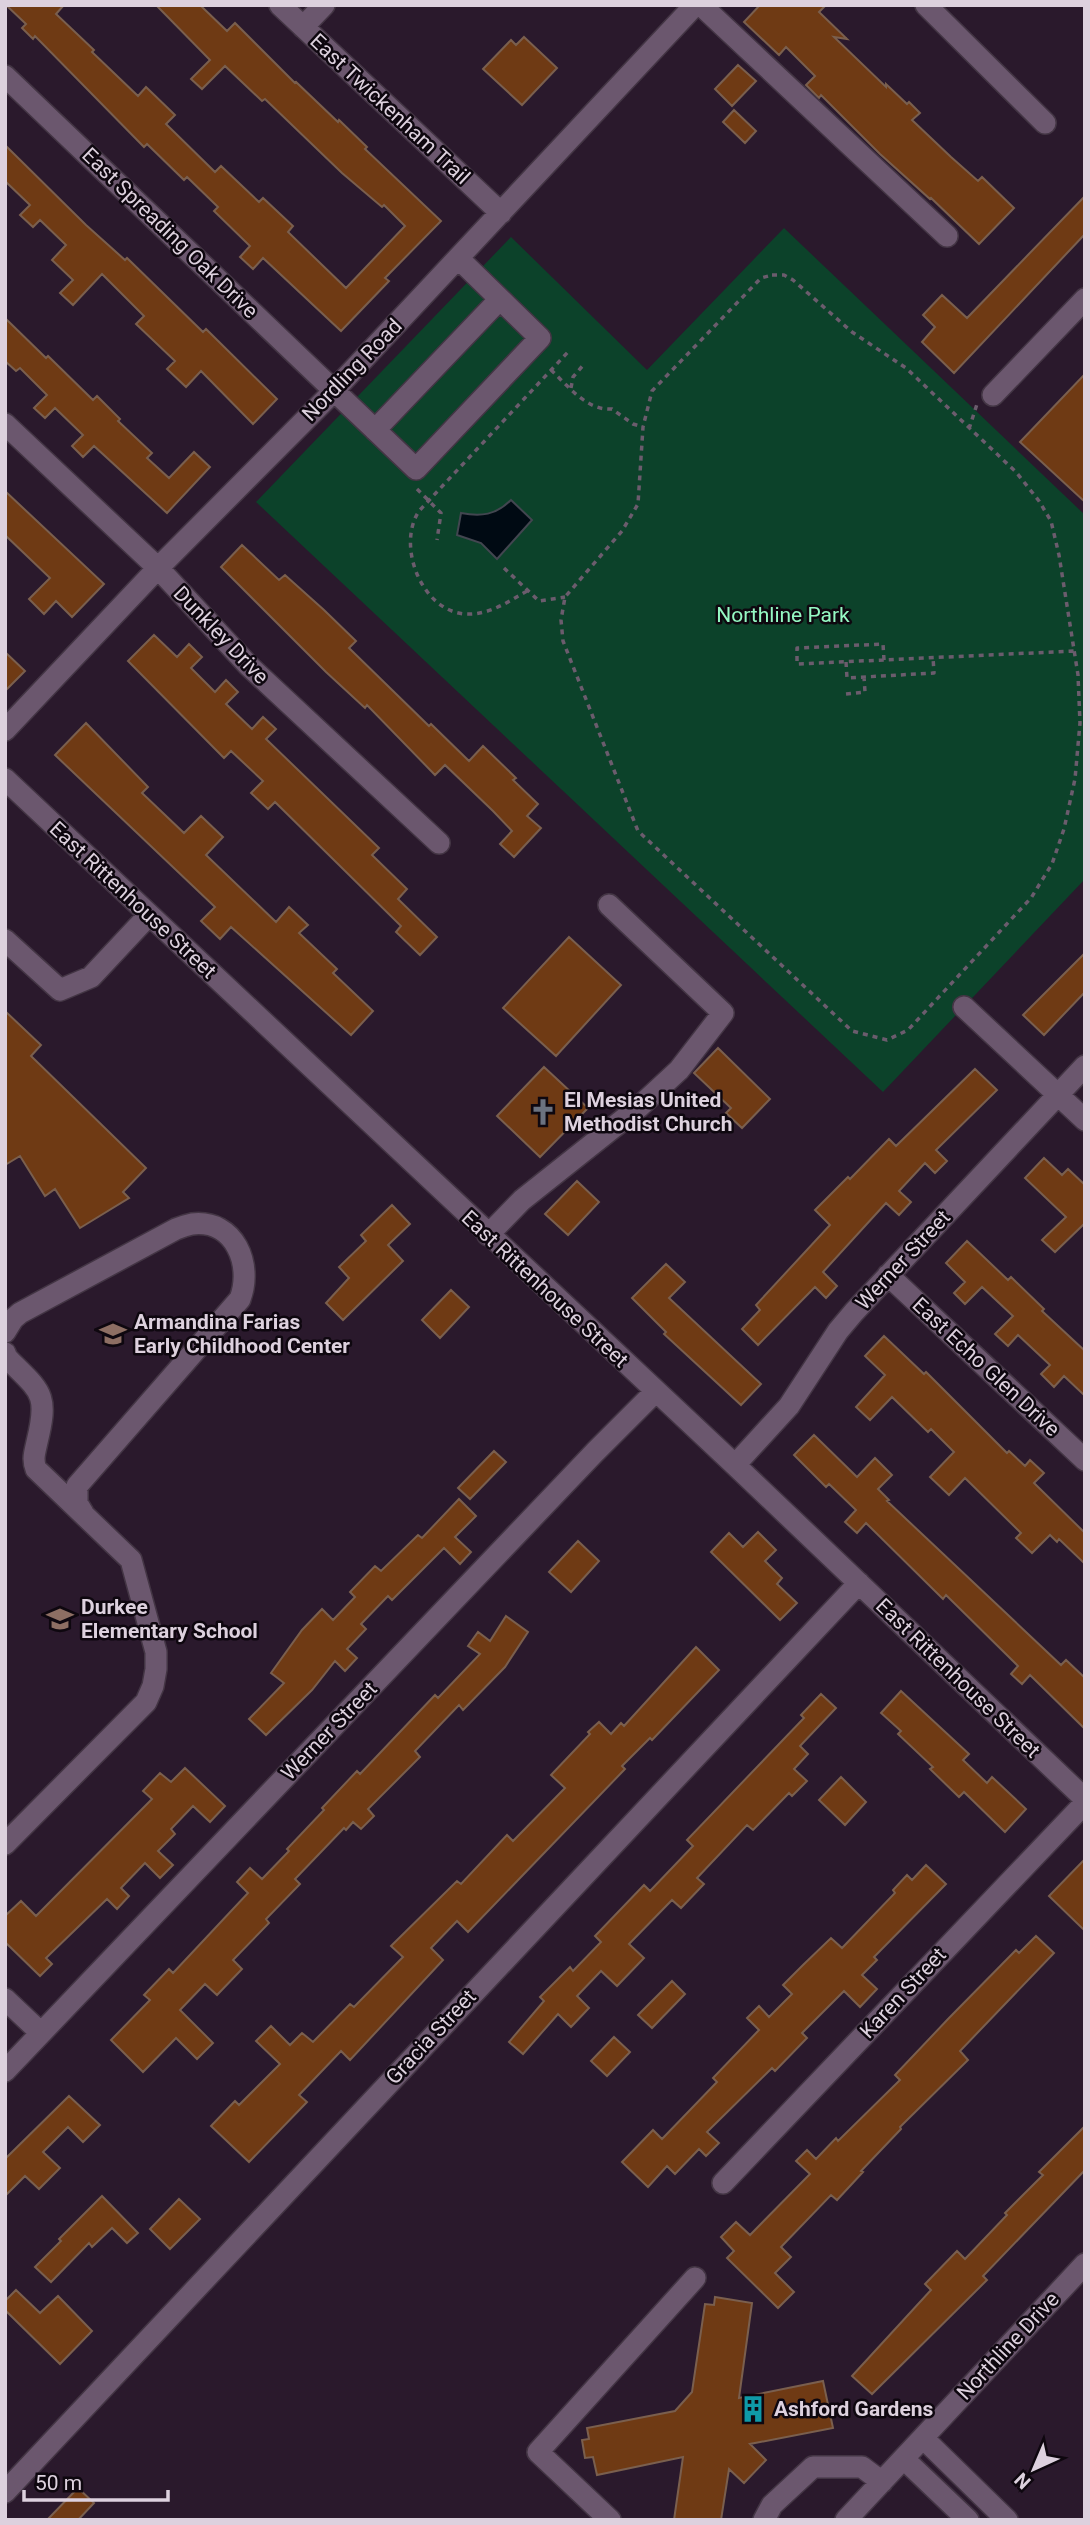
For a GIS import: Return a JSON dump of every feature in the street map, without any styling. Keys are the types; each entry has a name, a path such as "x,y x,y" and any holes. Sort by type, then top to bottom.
{"street":[{"name":"East Twickenham Trail","path":"280,5 500,213"},
{"path":"303,27 324,5"},
{"name":"Nordling Road","path":"5,730 158,568 334,390 695,5"},
{"path":"701,5 947,236"},
{"path":"926,5 1045,123"},
{"name":"East Spreading Oak Drive","path":"5,76 416,469 540,338 500,299"},
{"path":"375,430 500,299 458,258"},
{"path":"993,395 1085,299"},
{"name":"Dunkley Drive","path":"5,424 158,568 249,666 439,844"},
{"name":"East Rittenhouse Street","path":"5,779 735,1465 1085,1801"},
{"path":"488,1235 522,1200 639,1107 679,1070 723,1013 609,905"},
{"path":"5,940 60,990 91,977 149,915"},
{"path":"964,1007 1085,1120"},
{"name":"Werner Street","path":"735,1465 789,1406 838,1331 1085,1066"},
{"path":"5,1332 13,1318 20,1313 176,1229 193,1224 216,1228 226,1234 241,1253 246,1276 240,1299 77,1486 77,1503 83,1513"},
{"name":"East Echo Glen Drive","path":"888,1275 1085,1460"},
{"path":"5,1353 37,1387 41,1395 44,1412 34,1455 36,1469 131,1560 156,1652 153,1686 146,1702 5,1843"},
{"name":"Werner Street","path":"5,2071 655,1392"},
{"name":"Gracia Street","path":"5,2492 859,1583"},
{"name":"Karen Street","path":"723,2183 1085,1801"},
{"path":"5,1999 41,2033"},
{"name":"Northline Drive","path":"846,2520 1085,2264"},
{"path":"610,2520 538,2452 695,2278"},
{"path":"923,2438 1009,2520 1017,2520"},
{"path":"904,2459 968,2520"},
{"path":"764,2520 772,2505 813,2468 862,2467 881,2482"}],"path":[{"path":"784,275 793,279 852,332 906,368 1016,472 1051,521 1078,675 1079,734 1065,829 1052,864 1031,898 908,1030 887,1040 852,1031 638,831 563,641 561,620 565,597 622,531 638,504 643,427 652,391 761,278 784,275"},
{"path":"527,591 491,611 477,614 454,611 424,589 411,554 412,525 419,511 568,352"},
{"path":"571,389 573,377 585,363"},
{"path":"551,370 588,404 601,410 612,409 633,424 643,427"},
{"path":"429,501 441,513 437,540"},
{"path":"504,568 539,601 565,597"},
{"path":"884,660 883,644 797,648 797,664 846,662 884,660 933,657 1074,651"},
{"path":"846,662 847,678 934,673 933,657"},
{"path":"846,694 865,692 864,677"}],"green space":[{"name":"Northline Park","path":"784,228 1085,515 1085,879 883,1092 256,502 511,237 647,370"}],"shaded area":[{"path":"511,500 532,520 497,559 481,543 457,535 461,513 488,514"}],"building":[{"path":"6,5 64,5 56,14 94,50 92,52 138,96 146,87 175,115 166,124 215,172 221,166 259,202 263,198 293,226 288,232 346,288 405,226 384,205 382,207 342,173 265,99 262,101 225,66 202,89 191,79 210,60 156,5 200,5 227,31 235,23 295,83 338,122 339,120 367,147 365,149 441,221 385,278 389,281 341,331 263,258 253,269 240,257 250,246 214,211 218,207 187,177 184,180 147,144 144,147 35,36 33,39 22,28 26,24"},
{"path":"760,5 826,5 819,12 847,39 834,37 886,87 886,84 920,113 912,120 978,181 982,177 1014,208 979,244 880,154 821,95 819,98 806,85 815,76 786,47 779,55 744,22"},
{"path":"524,37 557,68 522,105 483,69 511,40 516,45"},
{"path":"738,65 756,81 732,106 715,89"},
{"path":"734,110 756,131 745,143 723,122"},
{"path":"5,145 86,225 125,260 127,258 203,332 206,329 277,399 253,424 201,371 186,387 167,369 175,361 136,324 144,316 102,274 73,305 60,293 73,280 52,260 66,245 40,220 33,227 20,215 30,205 5,181"},
{"path":"1085,196 1085,234 954,373 922,342 935,327 923,315 942,295 967,318"},
{"path":"5,318 93,400 97,396 120,419 118,421 152,453 147,458 169,478 194,452 210,467 167,513 94,446 83,457 72,446 83,435 55,408 45,418 34,408 47,395 20,368 16,371 5,361"},
{"path":"1085,374 1085,502 1020,442"},
{"path":"5,491 104,584 72,617 56,601 44,614 29,599 50,578 5,535"},
{"path":"242,545 279,580 285,575 324,610 356,641 349,648 469,761 483,746 516,778 513,780 538,804 527,816 541,828 514,857 500,844 512,831 493,811 445,765 435,775 367,705 365,708 326,672 221,567"},
{"path":"154,635 177,657 189,644 202,657 191,668 215,692 226,680 238,692 226,704 252,729 263,717 276,729 266,739 379,848 372,855 407,889 398,899 437,937 420,955 396,932 401,926 275,802 268,809 251,793 263,781 231,751 224,758 128,661"},
{"path":"5,652 25,671 5,691"},
{"path":"86,723 148,787 142,793 184,833 201,816 223,837 206,855 276,922 289,907 308,925 299,933 337,969 333,973 373,1011 351,1035 231,927 220,939 201,921 215,907 55,755"},
{"path":"569,937 621,985 556,1056 503,1008"},
{"path":"1085,953 1085,992 1044,1035 1023,1015"},
{"path":"5,1011 41,1045 31,1056 146,1168 123,1192 129,1198 80,1228 55,1189 45,1196 20,1156 5,1165"},
{"path":"718,1048 770,1099 742,1128 726,1113 731,1108 694,1073"},
{"name":"El Mesias United Methodist Church","path":"544,1067 588,1108 540,1157 497,1116"},
{"path":"975,1069 997,1090 936,1150 947,1161 935,1173 925,1163 899,1191 911,1202 899,1215 886,1203 823,1272 837,1286 826,1298 815,1287 758,1345 742,1329 760,1310 756,1305 830,1225 815,1210 889,1139 896,1146"},
{"path":"1044,1158 1062,1175 1068,1169 1085,1185 1085,1223 1055,1252 1042,1240 1066,1217 1025,1178"},
{"path":"577,1181 599,1202 568,1235 545,1214"},
{"path":"392,1205 410,1224 388,1245 403,1261 343,1320 326,1303 349,1278 339,1267 366,1241 361,1235"},
{"path":"967,1241 1008,1280 1011,1277 1044,1309 1042,1311 1085,1351 1085,1396 1064,1376 1054,1387 1041,1374 1050,1365 1018,1335 1008,1346 995,1334 1013,1316 982,1287 965,1304 954,1293 965,1282 946,1263"},
{"path":"666,1264 685,1282 669,1298 761,1384 741,1405 664,1334 666,1332 632,1298"},
{"path":"451,1290 469,1307 440,1338 422,1320"},
{"path":"884,1336 924,1374 926,1372 1007,1453 1009,1451 1025,1466 1030,1460 1044,1473 1034,1483 1085,1533 1085,1564 1059,1539 1057,1542 1050,1535 1032,1553 1016,1538 1021,1533 965,1478 949,1495 930,1477 954,1452 931,1429 928,1432 892,1397 870,1420 856,1407 885,1375 865,1356"},
{"path":"814,1435 857,1477 875,1458 892,1475 878,1489 889,1500 887,1501 1061,1665 1066,1660 1085,1678 1085,1729 1030,1675 1022,1684 1011,1674 1018,1666 946,1595 943,1599 866,1523 857,1533 845,1522 856,1510 829,1484 826,1487 794,1455"},
{"path":"494,1451 506,1462 470,1499 458,1488"},
{"path":"459,1499 476,1516 455,1537 471,1552 460,1564 444,1548 392,1600 388,1596 361,1624 366,1629 347,1649 357,1658 345,1671 335,1661 312,1690 266,1735 249,1719 284,1683 271,1673 302,1630 322,1609 333,1620 355,1597 350,1592 375,1566 381,1571 418,1535 422,1538"},
{"path":"758,1532 776,1550 765,1561 782,1578 777,1584 797,1603 780,1620 711,1552 729,1533 743,1547"},
{"path":"578,1541 599,1561 571,1592 549,1572"},
{"path":"506,1616 528,1632 505,1667 463,1710 459,1705 415,1751 420,1757 368,1809 374,1816 361,1829 353,1822 346,1830 344,1828 295,1879 300,1884 266,1919 269,1923 233,1960 242,1969 217,1995 205,1984 180,2010 213,2043 197,2059 176,2038 143,2072 111,2040 150,2000 144,1995 169,1969 173,1973 248,1893 237,1882 250,1868 262,1879 357,1771 360,1774 435,1695 438,1698 480,1654 468,1646 478,1632 490,1641"},
{"path":"696,1647 719,1670 652,1740 650,1738 622,1766 625,1769 468,1932 457,1921 431,1948 443,1960 350,2060 341,2051 299,2095 307,2102 249,2162 211,2126 235,2101 239,2105 280,2064 256,2041 271,2026 290,2045 302,2033 313,2042 350,2004 354,2007 403,1957 391,1946 457,1881 461,1884 507,1835 513,1841 565,1788 551,1775 590,1734 588,1732 599,1722 611,1734 621,1723 624,1726"},
{"path":"901,1691 969,1754 963,1760 987,1783 992,1777 1026,1809 1005,1832 964,1792 959,1797 930,1769 933,1767 898,1734 901,1731 881,1713"},
{"path":"821,1694 836,1708 800,1746 808,1754 794,1769 807,1781 792,1796 789,1793 753,1830 747,1825 697,1878 704,1884 681,1908 672,1900 629,1944 644,1958 617,1986 601,1971 577,1996 589,2008 571,2027 558,2014 523,2054 509,2042 544,2001 540,1997 570,1967 573,1971 601,1942 595,1936 644,1885 650,1891 693,1846 687,1840 804,1718 801,1715"},
{"path":"185,1768 225,1806 210,1822 193,1806 171,1829 175,1834 158,1851 173,1865 160,1878 145,1863 121,1888 129,1896 117,1909 107,1899 46,1958 52,1964 40,1976 5,1942 5,1916 21,1901 36,1916 152,1799 143,1791 160,1773 171,1782"},
{"path":"841,1777 866,1802 845,1825 819,1800"},
{"path":"1085,1859 1085,1931 1049,1896"},
{"path":"926,1865 946,1884 874,1957 877,1960 862,1975 877,1989 860,2007 844,1991 802,2033 807,2038 775,2071 772,2068 707,2132 719,2143 706,2156 699,2149 675,2174 667,2166 648,2187 622,2162 653,2130 662,2139 717,2082 713,2078 759,2030 747,2018 759,2006 769,2017 792,1994 783,1985 803,1965 831,1938 842,1948 895,1893 893,1890 907,1875 912,1880"},
{"path":"1036,1936 1054,1953 960,2051 968,2060 900,2127 837,2200 831,2195 781,2247 791,2257 775,2273 794,2292 778,2308 727,2258 734,2251 721,2237 736,2222 750,2235 810,2174 796,2161 807,2150 816,2159 836,2138 838,2141 900,2080 895,2075 949,2018 1016,1950 1019,1953"},
{"path":"672,1981 685,1994 652,2028 638,2015"},
{"path":"614,2037 630,2052 607,2076 591,2061"},
{"path":"69,2096 100,2125 83,2142 68,2127 43,2152 60,2168 39,2189 25,2176 5,2196 5,2159"},
{"path":"1085,2126 1085,2170 983,2276 987,2280 872,2394 852,2376 931,2290 925,2284 957,2251 965,2259 1043,2175 1039,2172"},
{"path":"102,2196 138,2233 127,2243 112,2228 92,2247 89,2243 51,2282 35,2267"},
{"path":"179,2199 200,2219 170,2249 150,2229"},
{"path":"16,2290 40,2313 58,2296 92,2331 60,2364 5,2310 5,2301"},
{"name":"Ashford Gardens","path":"715,2297 752,2303 739,2398 823,2381 833,2428 750,2444 766,2460 744,2483 729,2469 721,2520 674,2520 683,2457 597,2475 593,2457 585,2458 582,2440 589,2439 587,2428 675,2411 692,2392 705,2304 714,2305"},
{"path":"78,2488 94,2503 78,2520 47,2520"}],"place":[{"name":"El Mesias United Methodist Church","path":"543,1112"},
{"name":"Armandina Farias Early Childhood Center","path":"113,1334"},
{"name":"Durkee Elementary School","path":"60,1619"},
{"name":"Ashford Gardens","path":"753,2409"}]}
